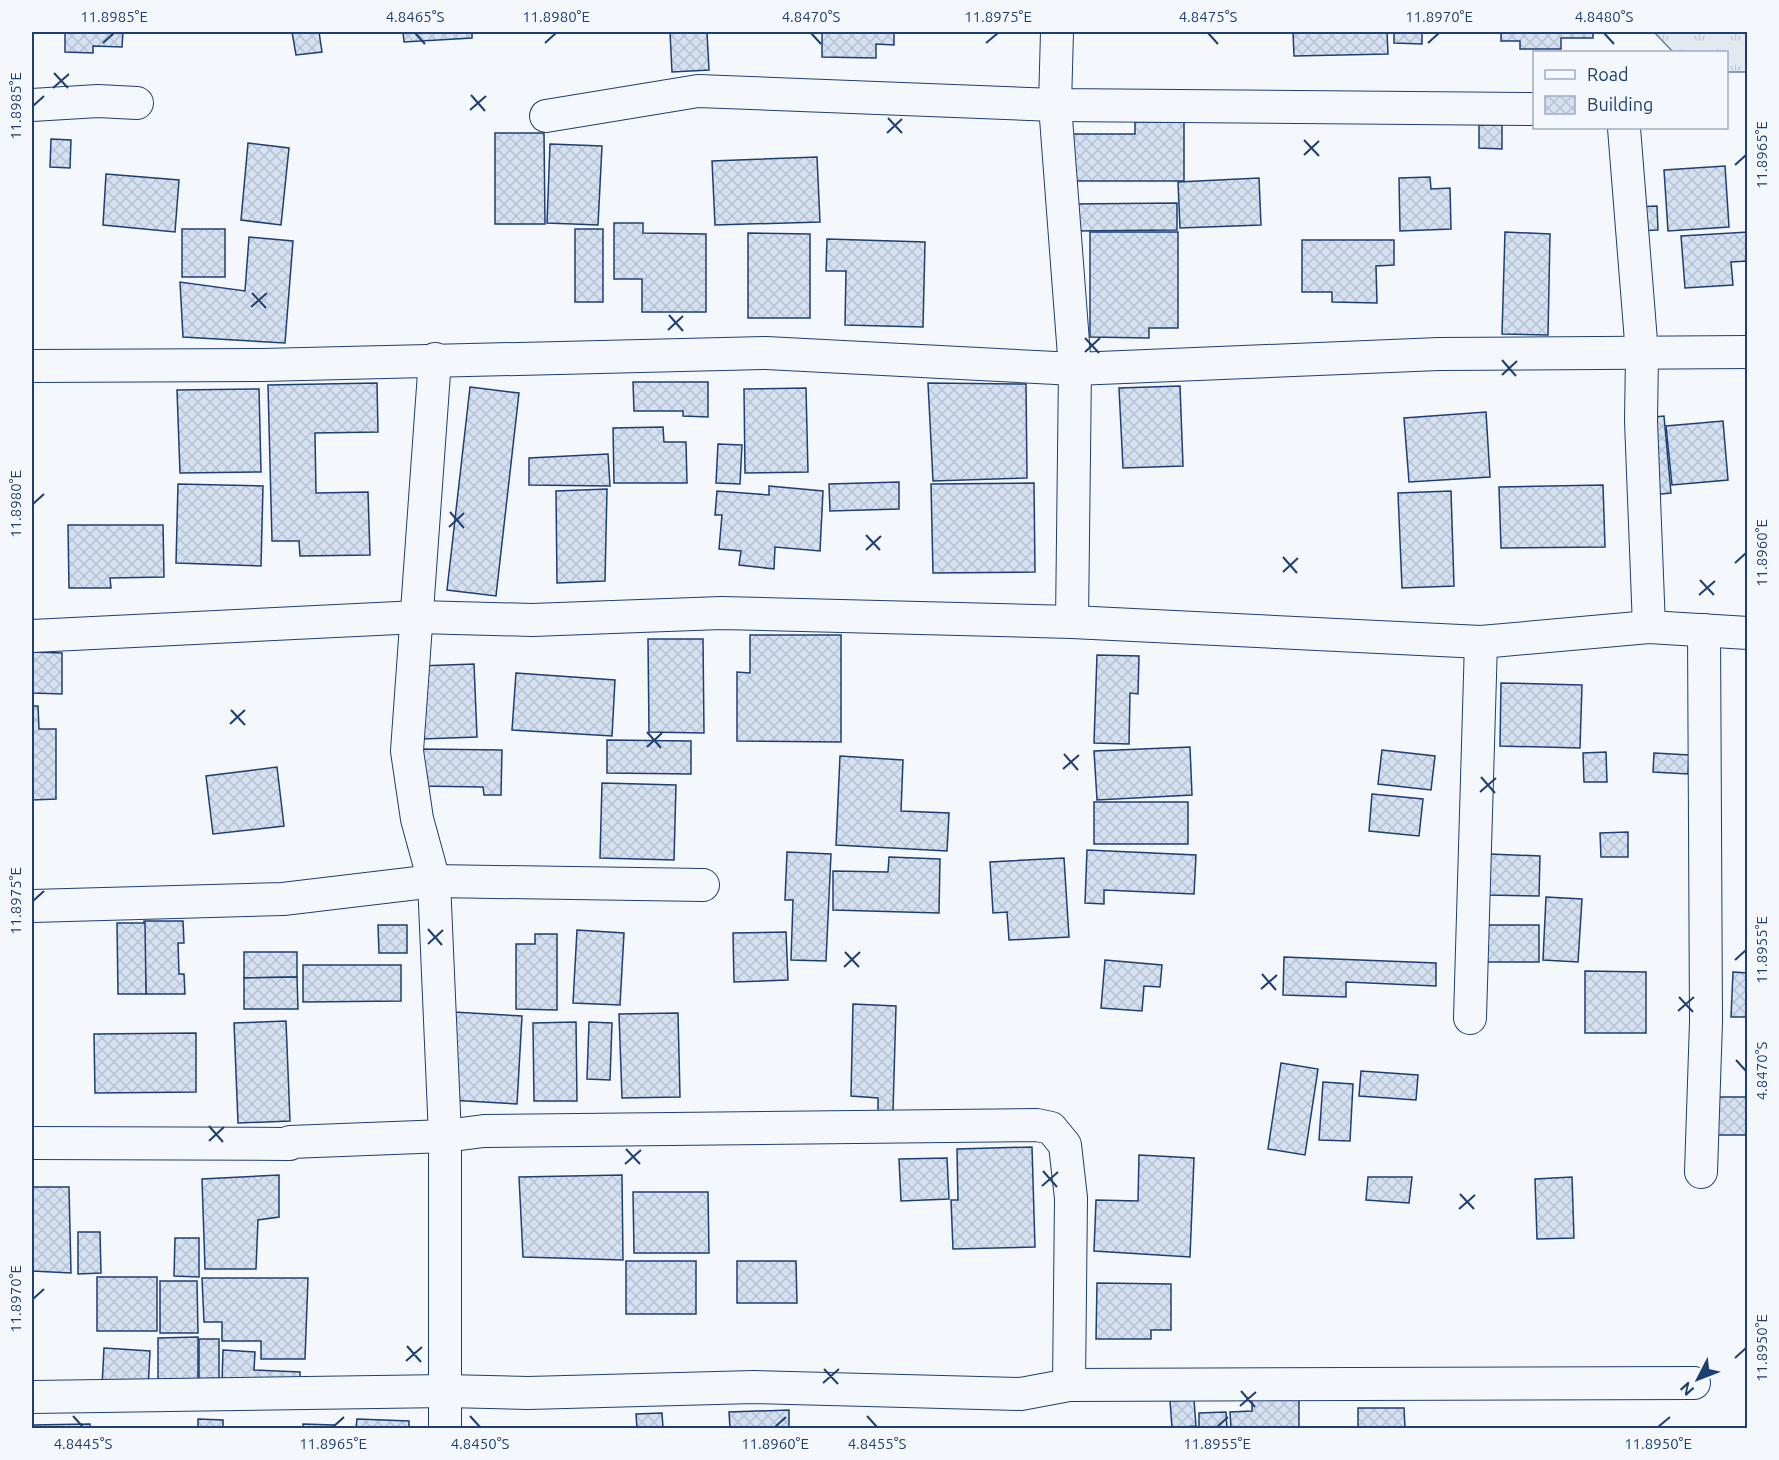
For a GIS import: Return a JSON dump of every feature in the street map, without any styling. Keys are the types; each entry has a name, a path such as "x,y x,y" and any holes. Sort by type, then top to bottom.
{"street":[{"path":"1057,32 1055,105 1075,369 1072,622"},
{"path":"546,116 698,91 1055,105 1533,109"},
{"path":"32,105 98,101 137,103"},
{"path":"1624,129 1642,354 1641,421 1649,627"},
{"path":"32,366 262,364 766,353 1075,369 1439,354 1748,352"},
{"path":"435,359 407,751 417,819 434,881 444,1136 445,1428"},
{"path":"32,636 418,617 532,620 721,613 1072,622 1481,642 1649,627 1748,633"},
{"path":"1701,1172 1706,1022 1704,630"},
{"path":"1470,1018 1481,642"},
{"path":"32,906 283,899 434,881 703,885"},
{"path":"32,1143 290,1144 290,1142 444,1136 484,1131 899,1125 1037,1125 1051,1128 1060,1136 1065,1145 1071,1198 1069,1386"},
{"path":"32,1397 446,1391 528,1393 754,1387 1021,1394 1069,1386 1694,1383"}],"green space":[{"path":"1654,32 1747,32 1747,72 1728,72 1728,51 1672,51"}],"building":[{"path":"65,32 123,32 122,47 93,46 93,53 65,52"},
{"path":"292,32 319,32 322,52 296,55"},
{"path":"403,32 472,32 472,38 404,42"},
{"path":"670,32 707,32 709,70 672,72"},
{"path":"822,32 894,32 894,45 876,44 876,58 822,57"},
{"path":"1293,32 1387,32 1388,54 1294,56"},
{"path":"1394,32 1422,32 1422,44 1394,43"},
{"path":"1501,32 1593,32 1593,38 1561,38 1561,49 1520,49 1520,41 1501,41"},
{"path":"1135,122 1184,122 1184,181 1069,181 1069,134 1135,134"},
{"path":"1479,125 1502,125 1502,149 1479,148"},
{"path":"495,133 544,133 545,224 495,224"},
{"path":"51,139 71,140 70,168 50,167"},
{"path":"248,143 289,148 281,225 241,220"},
{"path":"550,144 602,146 598,225 547,223"},
{"path":"817,157 820,222 715,225 712,161"},
{"path":"1725,166 1729,227 1668,231 1664,170"},
{"path":"106,174 179,180 175,232 103,225"},
{"path":"1430,177 1431,189 1450,188 1451,229 1400,231 1399,178"},
{"path":"1259,178 1261,225 1180,228 1178,182"},
{"path":"1177,203 1177,230 1073,231 1072,204"},
{"path":"1657,206 1658,230 1635,231 1634,207"},
{"path":"614,223 643,223 643,233 706,234 706,312 642,312 642,279 614,279"},
{"path":"182,229 225,229 225,277 182,277"},
{"path":"575,229 603,229 603,302 575,302"},
{"path":"1090,232 1178,232 1178,328 1149,328 1149,338 1090,337"},
{"path":"1505,232 1550,234 1548,335 1502,334"},
{"path":"1748,232 1748,261 1731,262 1733,285 1685,288 1681,236"},
{"path":"748,233 810,234 810,318 748,318"},
{"path":"249,237 293,241 285,343 183,337 180,282 245,291"},
{"path":"827,239 925,242 923,327 845,325 846,271 826,271"},
{"path":"1302,240 1394,240 1394,265 1376,266 1377,303 1332,302 1332,292 1302,292"},
{"path":"633,382 708,382 708,417 683,416 683,411 634,411"},
{"path":"377,383 378,432 315,433 316,493 368,492 370,555 300,556 299,541 272,541 268,385"},
{"path":"928,383 1026,384 1027,478 933,481"},
{"path":"1180,386 1183,466 1123,468 1119,388"},
{"path":"470,387 519,393 496,596 447,590"},
{"path":"806,388 808,472 745,473 744,389"},
{"path":"259,389 261,472 180,473 177,390"},
{"path":"1486,412 1490,477 1409,482 1404,418"},
{"path":"1664,416 1671,493 1651,495 1643,418"},
{"path":"1723,421 1728,480 1672,485 1666,426"},
{"path":"663,427 664,442 686,442 687,483 614,483 613,428"},
{"path":"718,444 742,445 740,484 716,483"},
{"path":"608,454 610,486 529,485 529,458"},
{"path":"899,482 899,509 830,511 829,484"},
{"path":"1034,483 1035,572 933,573 931,484"},
{"path":"178,484 263,486 261,566 176,563"},
{"path":"1603,485 1605,547 1501,548 1499,487"},
{"path":"769,486 823,491 820,551 775,547 774,569 739,565 741,551 719,549 722,515 715,515 717,491 769,495"},
{"path":"607,489 605,581 557,583 556,491"},
{"path":"1451,491 1454,586 1402,588 1398,493"},
{"path":"68,525 163,525 164,577 110,578 111,588 69,588"},
{"path":"750,635 841,635 841,742 737,741 737,672 750,673"},
{"path":"648,639 703,639 704,733 649,732"},
{"path":"32,652 62,653 62,694 32,693"},
{"path":"1097,655 1139,656 1138,694 1130,693 1129,744 1094,743"},
{"path":"474,664 477,737 422,739 419,666"},
{"path":"516,673 615,680 612,736 512,730"},
{"path":"1501,683 1582,685 1580,748 1500,746"},
{"path":"32,706 38,706 39,729 56,729 56,799 32,800"},
{"path":"607,740 691,741 691,774 607,773"},
{"path":"1190,747 1192,795 1097,800 1094,751"},
{"path":"420,749 502,750 501,795 484,795 483,787 420,786"},
{"path":"1382,750 1435,756 1431,790 1378,784"},
{"path":"1606,752 1607,782 1584,782 1583,753"},
{"path":"1654,753 1689,755 1688,774 1653,772"},
{"path":"840,756 903,760 901,811 949,813 947,851 836,845"},
{"path":"277,767 284,826 213,834 206,776"},
{"path":"602,783 676,785 674,860 600,858"},
{"path":"1372,794 1423,799 1419,836 1369,831"},
{"path":"1094,802 1188,802 1188,844 1094,844"},
{"path":"1628,832 1628,857 1601,857 1600,833"},
{"path":"1087,850 1196,855 1194,894 1104,890 1104,904 1085,903"},
{"path":"787,852 831,854 826,961 791,960 793,900 785,900"},
{"path":"1489,854 1540,856 1539,896 1487,895"},
{"path":"889,857 940,859 939,913 833,910 833,871 888,872"},
{"path":"1064,858 1069,937 1009,940 1007,912 993,913 990,862"},
{"path":"1546,897 1582,899 1578,962 1543,960"},
{"path":"144,921 183,921 184,943 178,943 179,974 184,974 185,994 146,994"},
{"path":"117,923 145,923 146,994 118,994"},
{"path":"378,925 407,925 407,953 379,953"},
{"path":"1474,925 1539,925 1539,962 1474,962"},
{"path":"577,930 624,933 620,1005 573,1003"},
{"path":"786,932 788,980 734,982 733,933"},
{"path":"535,934 557,934 557,1010 516,1009 516,944 535,944"},
{"path":"244,952 297,952 297,977 244,978"},
{"path":"1284,957 1436,963 1436,986 1346,982 1346,997 1283,995"},
{"path":"1105,960 1162,965 1160,987 1144,986 1142,1011 1101,1008"},
{"path":"303,965 401,965 401,1001 303,1002"},
{"path":"1585,971 1646,972 1646,1033 1585,1033"},
{"path":"1733,972 1748,973 1748,1017 1731,1017"},
{"path":"297,977 298,1009 244,1009 244,978"},
{"path":"853,1004 896,1006 893,1112 878,1111 878,1098 851,1096"},
{"path":"453,1012 522,1016 517,1104 449,1100"},
{"path":"678,1013 680,1097 622,1098 619,1014"},
{"path":"286,1021 290,1121 238,1123 234,1023"},
{"path":"576,1022 577,1101 534,1101 533,1023"},
{"path":"589,1022 612,1023 610,1080 587,1079"},
{"path":"196,1033 196,1092 95,1093 94,1034"},
{"path":"1281,1063 1318,1069 1305,1155 1268,1149"},
{"path":"1361,1071 1418,1075 1416,1100 1359,1096"},
{"path":"1323,1082 1353,1084 1350,1141 1319,1140"},
{"path":"1713,1097 1748,1097 1748,1135 1714,1135"},
{"path":"1032,1147 1035,1247 953,1249 951,1200 958,1200 957,1149"},
{"path":"1139,1155 1194,1158 1190,1257 1094,1251 1096,1200 1138,1201"},
{"path":"947,1158 949,1199 901,1201 899,1159"},
{"path":"279,1175 279,1217 258,1220 256,1269 205,1269 202,1179"},
{"path":"622,1175 623,1260 523,1257 519,1177"},
{"path":"1368,1177 1412,1177 1409,1203 1366,1200"},
{"path":"1572,1177 1574,1238 1537,1239 1535,1179"},
{"path":"32,1187 69,1187 71,1273 32,1271"},
{"path":"633,1192 708,1192 709,1253 634,1253"},
{"path":"78,1232 100,1232 101,1273 78,1274"},
{"path":"175,1238 199,1238 199,1277 174,1276"},
{"path":"626,1261 696,1261 696,1314 626,1314"},
{"path":"737,1261 796,1261 797,1303 737,1303"},
{"path":"97,1277 157,1277 157,1331 97,1331"},
{"path":"202,1278 308,1278 305,1359 261,1359 261,1341 222,1341 222,1322 204,1322"},
{"path":"160,1281 197,1281 198,1333 160,1333"},
{"path":"1097,1283 1171,1284 1171,1330 1151,1330 1151,1339 1096,1339"},
{"path":"198,1337 198,1382 158,1382 158,1338"},
{"path":"199,1339 219,1339 219,1378 199,1379"},
{"path":"104,1348 150,1351 148,1390 102,1386"},
{"path":"223,1350 255,1352 254,1370 300,1372 300,1386 222,1382"},
{"path":"1299,1390 1299,1428 1231,1428 1230,1412 1252,1411 1252,1391"},
{"path":"1194,1400 1196,1426 1172,1428 1170,1401"},
{"path":"1358,1408 1404,1408 1405,1428 1358,1428"},
{"path":"789,1410 789,1428 730,1428 729,1412"},
{"path":"1226,1412 1227,1428 1199,1428 1199,1413"},
{"path":"662,1413 663,1428 637,1428 636,1414"},
{"path":"198,1419 223,1420 223,1428 198,1428"},
{"path":"357,1419 409,1421 409,1428 356,1428"},
{"path":"90,1424 90,1428 32,1428 32,1425"},
{"path":"303,1424 334,1425 334,1428 303,1428"}]}
